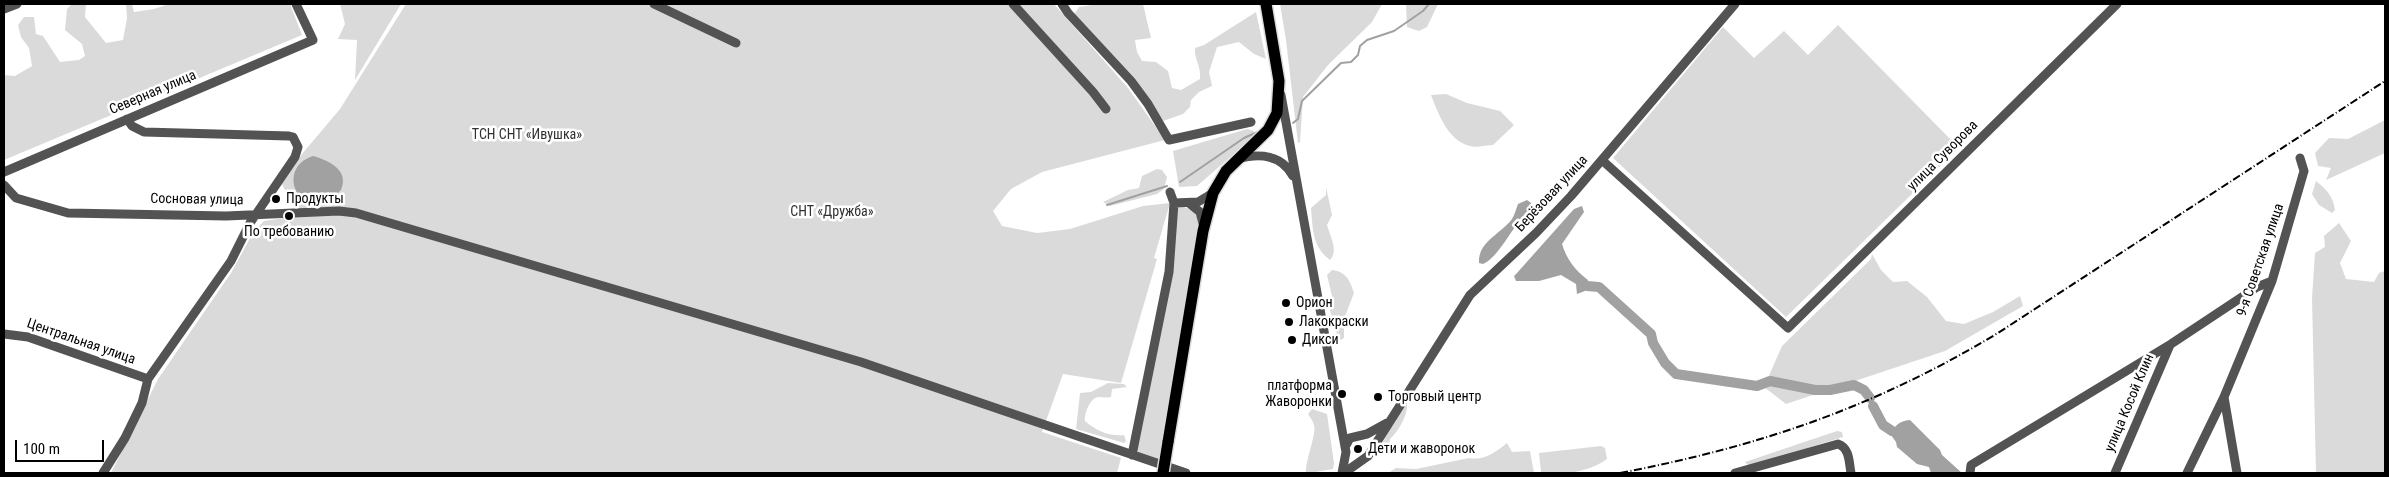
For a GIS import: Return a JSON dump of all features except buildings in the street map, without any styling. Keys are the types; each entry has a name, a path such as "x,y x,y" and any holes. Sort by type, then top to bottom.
{"main road":[{"path":"1163,473 1204,228 1213,193 1222,175 1271,126 1278,107 1279,81 1266,4"}],"street":[{"path":"4,9 17,4"},
{"name":"Северная улица","path":"4,172 313,40 296,4"},
{"path":"654,4 736,43"},
{"path":"1013,4 1093,92 1106,109"},
{"path":"1062,4 1068,13 1130,80 1152,110 1169,140 1251,122"},
{"path":"1603,160 1735,4"},
{"name":"улица Суворова","path":"1788,328 2117,4"},
{"path":"1279,81 1346,452 1354,460 1361,460"},
{"name":"Сосновая улица","path":"4,186 16,198 68,213 226,216 258,213 295,157 298,147 293,137 144,132 132,126 127,119"},
{"path":"1237,159 1256,156 1276,158 1289,168 1297,183"},
{"name":"9-я Советская улица","path":"2187,473 2224,397 2272,281 2304,172 2300,158"},
{"name":"Берёзовая улица","path":"1370,453 1470,295 1543,226 1603,160 1788,328"},
{"path":"1132,455 1169,272 1174,203 1170,192"},
{"path":"1174,203 1189,203 1203,200 1213,193"},
{"path":"1189,203 1200,212 1204,228"},
{"path":"103,473 125,438 142,403 148,379 231,261 250,224 258,213 340,211 356,213 852,359 1186,473"},
{"path":"1970,473 1972,466 2171,344 2257,287 2272,281"},
{"name":"Центральная улица","path":"4,334 28,337 148,379"},
{"name":"улица Косой Клин","path":"2115,473 2171,344"},
{"path":"2224,397 2237,473"},
{"path":"1337,404 1347,427 1358,436 1369,441 1370,453 1343,473"},
{"path":"1343,473 1348,441 1380,428 1390,421"},
{"path":"1736,473 1834,444 1842,445 1848,454 1851,473"}],"green space":[{"path":"72,4 86,4 85,17 106,43 123,40 127,18 126,4 132,4 134,12 154,9 169,4 290,4 302,35 4,160 4,75 15,76 32,66 29,48 21,37 18,25 24,17 34,17 36,34 43,36 60,62 79,60 85,56 82,44 65,30 67,9"},
{"path":"340,4 401,4 355,80 357,40 338,39 345,24"},
{"path":"406,4 1054,4 1128,88 1165,140 1042,172 1011,189 993,211 1002,226 1037,233 1070,229 1143,206 1170,203 1154,258 1157,259 1121,383 1063,374 1042,432 1121,458 1117,473 111,473 158,379 231,273 254,231 264,221 298,216 282,184 302,154 340,109"},
{"path":"1099,4 1143,4 1151,38 1135,40 1137,52 1142,61 1156,62 1168,71 1172,88 1181,90 1200,79 1195,48 1204,45 1256,12 1266,59 1254,54 1239,42 1217,47 1209,72 1212,86 1199,92 1191,100 1190,107 1183,114 1163,121 1073,16 1079,7"},
{"path":"1280,4 1382,4 1372,22 1328,65 1303,97 1300,142 1298,143 1286,40"},
{"path":"1406,4 1438,4 1427,27 1419,31 1407,27"},
{"path":"1838,25 1959,148 1786,317 1613,158 1723,27 1754,58 1784,31 1808,55"},
{"path":"1446,94 1467,103 1500,111 1514,125 1493,145 1473,147 1462,143 1445,125 1431,95"},
{"path":"2385,120 2385,153 2326,180 2331,168 2318,166 2315,153 2329,138 2348,139"},
{"path":"1247,129 1254,131 1252,138 1197,186 1179,187 1173,151"},
{"path":"1157,169 1162,170 1167,177 1164,189 1157,194 1110,206 1103,202 1128,190 1139,188 1142,176"},
{"path":"2316,181 2331,197 2335,210 2332,213 2319,205 2312,194"},
{"path":"1326,187 1332,215 1327,225 1334,248 1333,256 1330,260 1324,255 1314,237 1311,208 1326,195"},
{"path":"1175,206 1190,210 1200,222 1163,453 1160,453 1159,460 1138,452 1135,446 1153,359"},
{"path":"2339,223 2351,241 2340,263 2346,279 2374,282 2379,273 2385,271 2385,473 2316,473 2312,298 2315,253 2325,247 2324,236"},
{"path":"1872,254 1881,270 1893,282 1907,281 1927,297 1946,321 1964,324 1993,312 2020,296 2023,306 1945,351 1786,404 1764,387 1782,346 1871,259"},
{"path":"1332,270 1344,275 1354,293 1344,319 1344,338 1339,341 1330,310 1332,296 1327,275"},
{"path":"1108,383 1124,384 1127,387 1112,389 1111,397 1099,397 1093,400 1087,410 1085,421 1103,432 1113,435 1124,435 1126,441 1124,443 1076,429 1080,393 1091,392"},
{"path":"1407,404 1404,418 1390,439 1389,448 1383,449 1382,444 1402,407"},
{"path":"1312,409 1327,414 1334,463 1333,469 1315,472 1318,473 1306,473 1313,441 1314,425 1308,414"},
{"path":"1837,431 1842,432 1843,437 1749,466 1745,462"},
{"path":"1507,443 1512,452 1530,451 1534,473 1388,473 1396,468 1416,469 1469,458 1485,457"},
{"path":"1601,446 1605,448 1607,459 1593,467 1558,474 1541,472 1539,453"}],"shaded area":[{"path":"313,156 331,163 343,177 341,190 327,201 315,203 305,200 297,193 294,183 295,172 301,163"},
{"path":"1527,200 1531,203 1531,209 1518,223 1493,257 1483,264 1479,263 1482,249 1512,219 1518,204"},
{"path":"1582,206 1584,212 1562,244 1572,264 1588,280 1585,291 1577,294 1576,284 1561,275 1539,281 1516,281 1514,276 1574,209"},
{"path":"1910,420 1940,450 1942,455 1962,473 1931,473 1929,467 1917,464 1897,447 1891,435 1892,432 1900,423"}],"waterway":[{"path":"1293,123 1298,119 1302,101 1341,63 1351,62 1358,55 1360,46 1367,40 1394,31 1423,11 1429,4"},
{"path":"1180,182 1244,138 1262,130"},
{"path":"1107,205 1167,186"},
{"path":"1587,286 1599,287 1651,334 1653,343 1665,363 1676,374 1757,386 1770,381 1815,390 1830,390 1854,385 1864,390 1870,398"},
{"path":"1873,406 1883,425 1892,431"}],"railway":[{"path":"1620,473 1721,450 1816,421 1862,403 1952,359 1998,333 2385,81"}],"place":[{"name":"Продукты","path":"276,199"},
{"name":"По требованию","path":"289,216"},
{"name":"Орион","path":"1286,303"},
{"name":"Лакокраски","path":"1289,322"},
{"name":"Дикси","path":"1292,340"},
{"name":"платформа Жаворонки","path":"1342,394"},
{"name":"Торговый центр","path":"1378,397"},
{"name":"Дети и жаворонок","path":"1358,449"}],"park label":[{"name":"ТСН СНТ «Ивушка»","path":"527,135"},
{"name":"СНТ «Дружба»","path":"832,212"}]}
